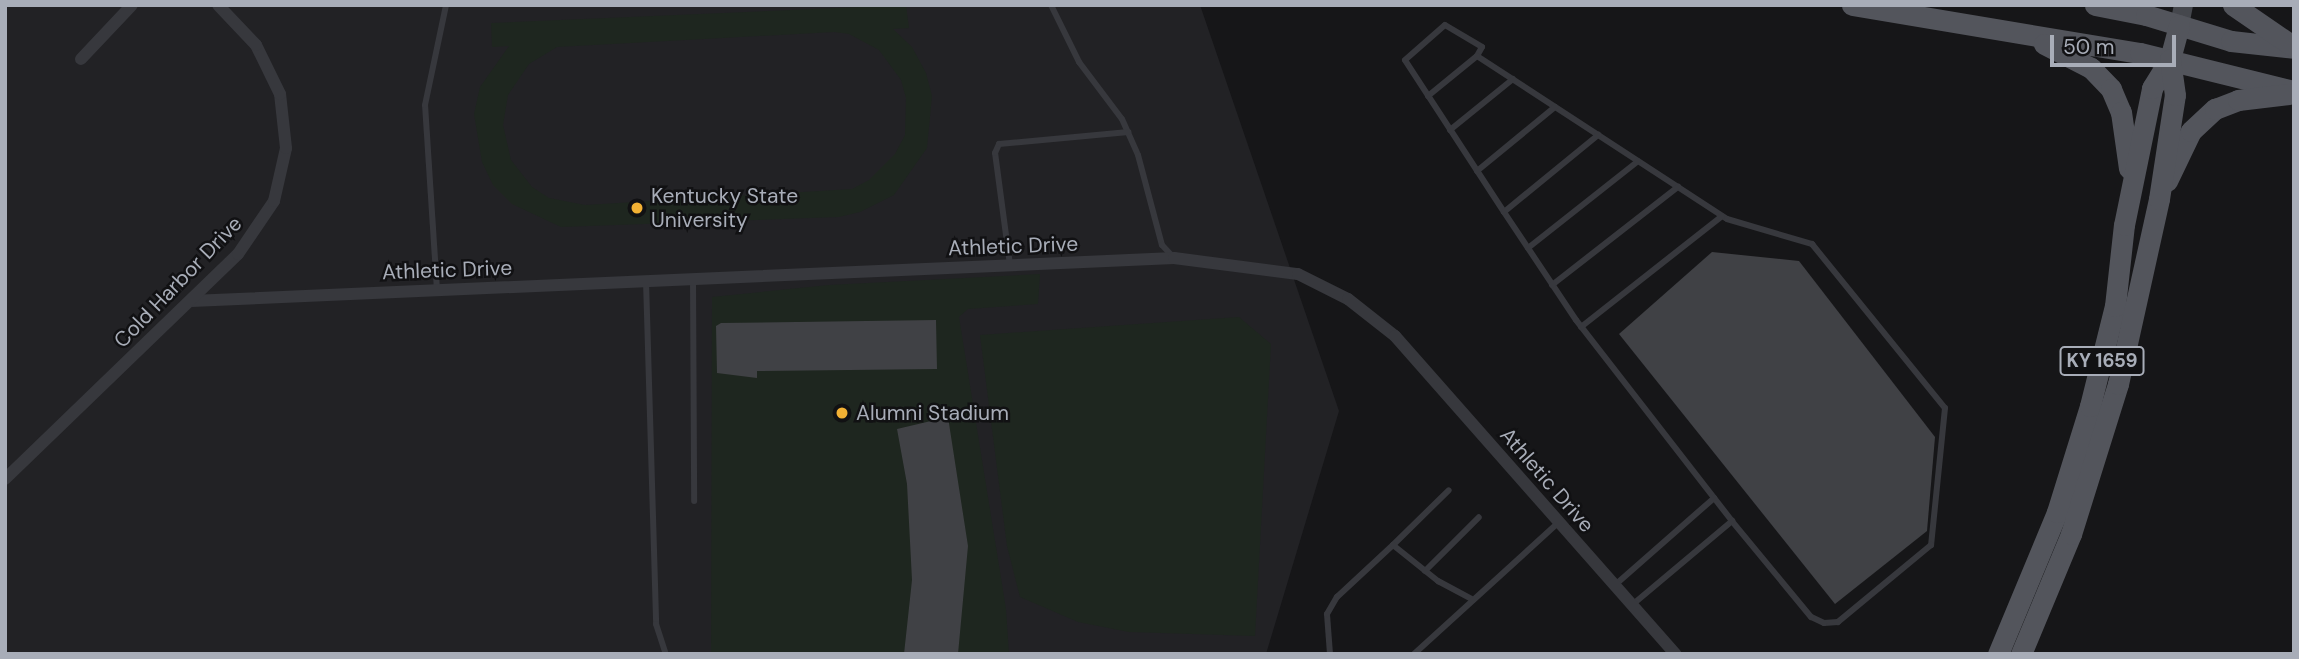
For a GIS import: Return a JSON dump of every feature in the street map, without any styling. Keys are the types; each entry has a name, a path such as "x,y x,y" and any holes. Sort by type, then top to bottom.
{"main road":[{"path":"1852,5 2170,59 2294,92"},
{"path":"2095,5 2181,15 2231,41 2294,47"},
{"path":"2234,5 2294,47"},
{"name":"KY 1659","path":"1998,654 2057,512 2090,406 2115,306 2131,189 2152,88 2170,59 2181,15"},
{"path":"2030,37 2091,68 2111,89 2124,125 2131,189"},
{"name":"KY 1659","path":"2021,654 2071,534 2105,432 2140,298 2175,95 2170,59"},
{"path":"2159,199 2185,142 2207,115 2238,100 2294,92"}],"street":[{"path":"82,60 132,5"},
{"name":"Cold Harbor Drive","path":"5,479 191,301 252,237 274,201 285,166 285,121 274,77 256,45 218,5"},
{"name":"Athletic Drive","path":"191,301 1174,258 1298,274 1348,299 1395,336 1675,654"}],"lane":[{"path":"437,290 425,105 446,5"},
{"path":"1051,5 1079,62 1097,81 1128,132 1162,245 1174,258"},
{"path":"1428,96 1477,56 1482,47 1445,24 1405,60 1428,96 1450,130 1552,285 1581,327 1732,521 1811,617 1824,623 1838,622 1931,545 1945,408 1812,244 1723,216 1477,56"},
{"path":"1450,130 1513,79"},
{"path":"1477,171 1555,107"},
{"path":"1010,265 995,153 999,144 1128,132"},
{"path":"1504,212 1598,135"},
{"path":"1528,248 1638,161"},
{"path":"1552,285 1678,187"},
{"path":"1581,327 1723,216"},
{"path":"693,279 694,501"},
{"path":"646,281 656,624 666,654"},
{"path":"1330,654 1327,614 1337,597 1449,490"},
{"path":"1615,585 1714,498"},
{"path":"1425,570 1479,517"},
{"path":"1632,605 1732,521"},
{"path":"1414,654 1559,522"},
{"path":"1393,545 1425,570 1473,600"}],"shaded area":[{"name":"Kentucky State University","path":"5,5 1200,5 1339,411 1266,654 5,654"},
{"path":"906,5 909,28 893,29 912,47 926,73 932,96 927,148 894,195 860,212 839,217 561,227 512,204 493,185 482,162 474,114 480,87 509,46 492,47 491,23","holes":["834,32 849,34 879,50 901,80 906,98 905,135 895,154 869,180 852,189 585,205 549,198 532,187 511,160 503,125 508,95 529,64 557,47"]},
{"name":"Alumni Stadium","path":"1040,274 1038,304 968,309 959,317 1006,609 1009,654 711,654 712,297 829,285"},
{"path":"1239,317 1271,344 1255,636 1129,632 1078,622 1020,597 1007,546 980,335"}],"building":[{"path":"1712,252 1799,261 1935,437 1927,531 1835,604 1619,334"},
{"path":"936,320 937,369 757,371 757,378 717,373 716,326 721,323"},
{"path":"948,417 968,546 958,654 904,654 912,580 907,484 897,429"}],"place":[{"name":"Kentucky State University","path":"637,208"},
{"name":"Alumni Stadium","path":"842,413"}]}
